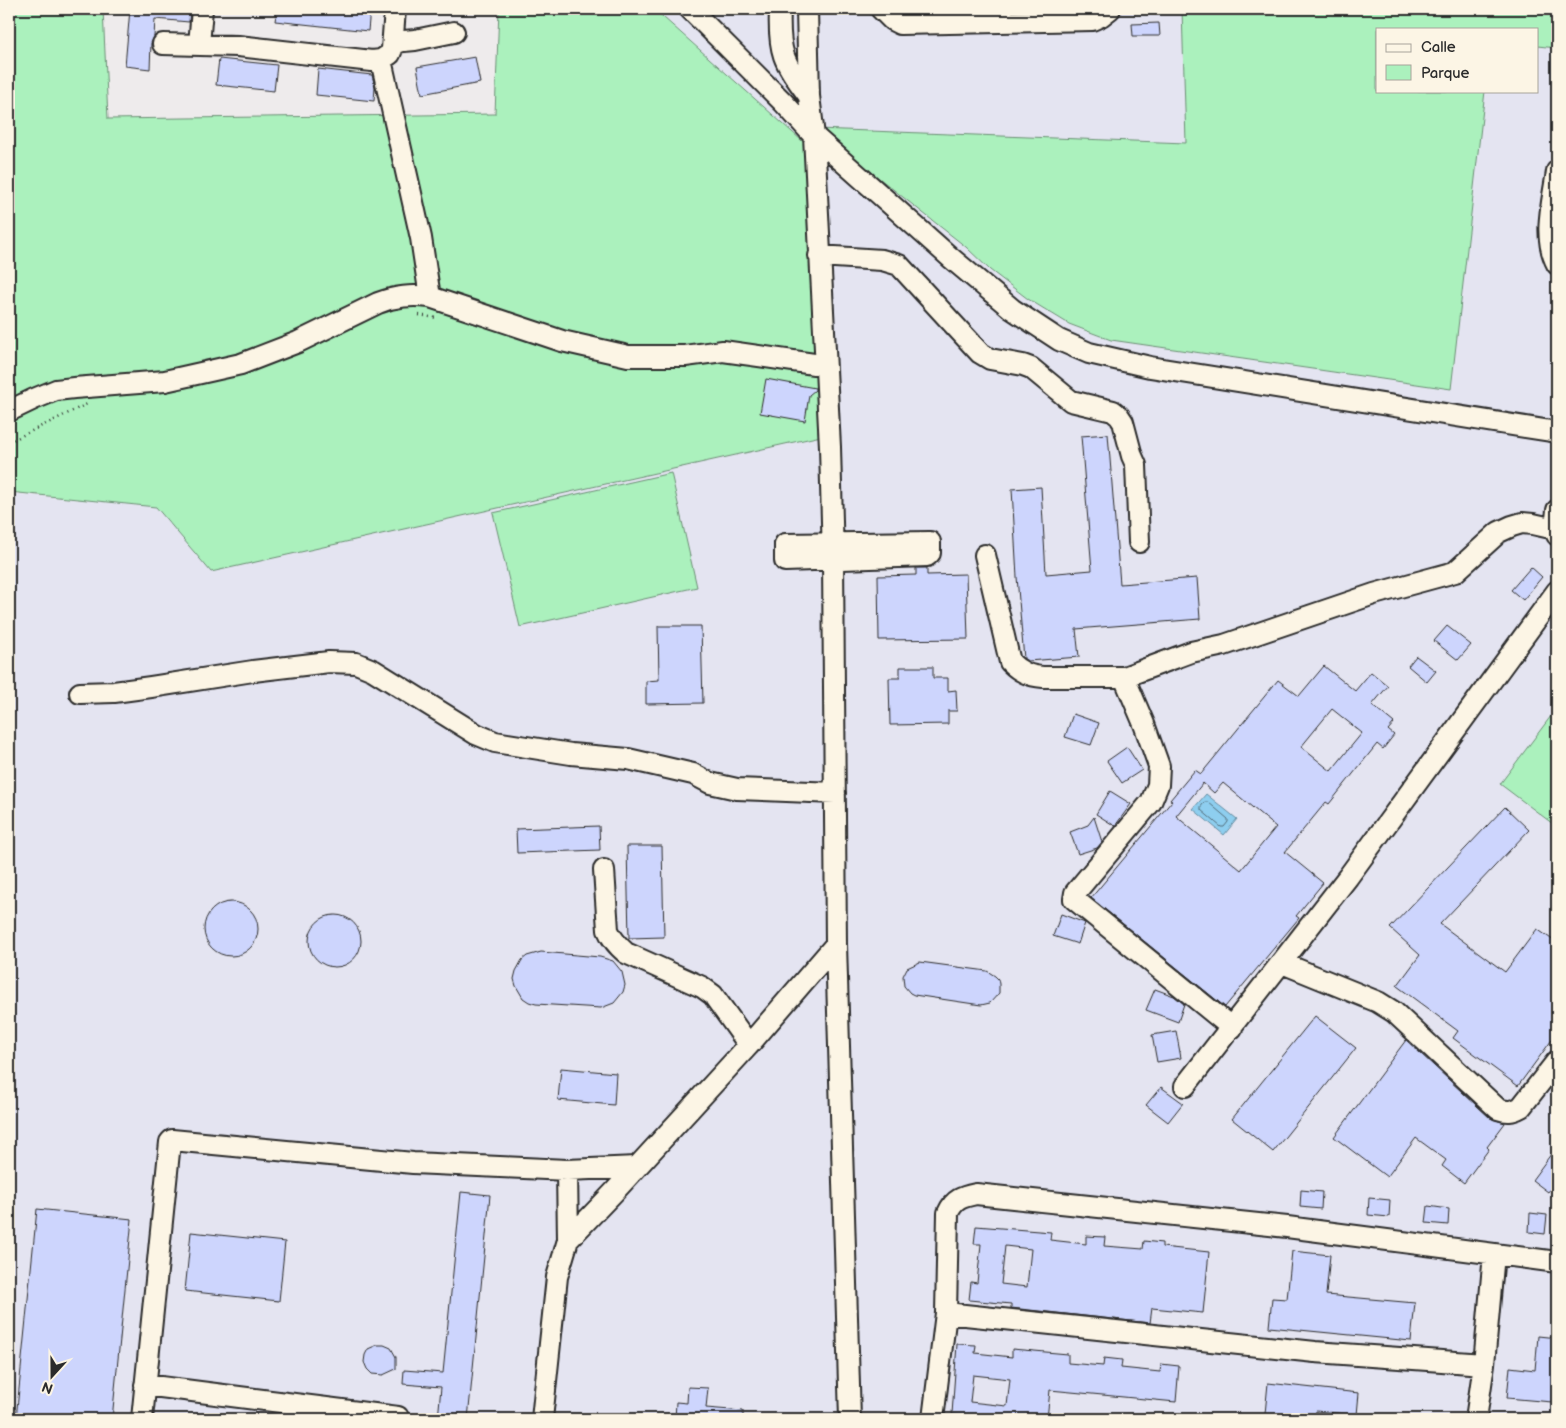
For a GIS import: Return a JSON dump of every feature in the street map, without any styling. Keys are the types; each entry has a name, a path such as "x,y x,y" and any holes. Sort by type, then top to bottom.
{"street":[{"path":"199,45 202,9"},
{"path":"162,44 238,46 339,59 381,60 390,54 393,42 395,9"},
{"path":"690,9 784,102 814,136 951,258 1012,309 1059,340 1089,353 1150,367 1557,432"},
{"path":"780,9 781,50 791,74 808,96"},
{"path":"807,9 808,96 814,136 830,447 833,551 836,944 850,1419"},
{"path":"880,9 892,20 900,24 1092,20 1110,9"},
{"path":"393,42 415,40 454,32"},
{"path":"381,60 421,238 430,297"},
{"path":"1557,171 1549,234 1552,255 1557,264"},
{"path":"819,256 882,260 899,265 980,353 990,359 1031,368 1071,401 1113,411 1119,416 1123,422 1136,465 1138,542"},
{"path":"9,411 56,390 165,381 241,364 298,342 363,309 390,298 413,295 430,297 562,341 628,356 677,356 723,351 814,364 825,363"},
{"path":"985,555 1010,662 1018,671 1043,678 1124,677 1191,652 1224,645 1374,594 1448,575 1460,568 1499,532 1512,526 1522,524 1557,524"},
{"path":"785,552 890,550"},
{"path":"1185,1086 1348,877 1557,591"},
{"path":"80,693 114,692 328,662 356,663 373,670 476,734 494,742 571,754 628,760 693,774 710,783 737,789 835,793"},
{"path":"1124,677 1159,766 1158,785 1151,802 1075,893 1074,899 1232,1028"},
{"path":"604,870 608,930 617,946 626,953 702,987 713,995 749,1045"},
{"path":"568,1240 749,1045 836,944"},
{"path":"1282,963 1378,1002 1394,1012 1498,1109 1506,1112 1514,1111 1521,1107 1557,1061"},
{"path":"142,1419 170,1142 172,1140 414,1163 567,1170 637,1167"},
{"path":"542,1419 557,1277 568,1240 567,1170"},
{"path":"932,1419 946,1313 948,1213 952,1203 963,1196 976,1194 1287,1226 1557,1262"},
{"path":"1476,1419 1484,1364 1494,1254"},
{"path":"946,1313 1316,1352 1484,1364"},
{"path":"145,1385 398,1417"}],"path":[{"path":"414,314 437,319"},
{"path":"9,442 78,409 91,400"}],"shaded area":[{"path":"654,9 1182,9 1186,143 818,129 966,247 990,270 1028,299 1069,324 1111,340 1450,389 1485,92 1538,92 1538,46 1557,48 1557,1419 9,1419 9,493 156,507 211,572 831,434 819,156"}],"green space":[{"path":"9,9 103,9 108,119 495,114 499,9 654,9 819,156 821,436 211,572 156,507 9,492"},
{"path":"1182,9 1557,9 1557,48 1538,46 1538,28 1376,28 1376,92 1485,92 1451,389 1111,340 1069,324 1028,299 990,270 966,247 817,129 1186,143"},
{"path":"671,473 697,587 520,627 493,513"},
{"path":"1557,708 1557,827 1500,784"}],"water":[{"path":"1206,794 1237,819 1224,835 1193,809"}],"building":[{"path":"130,9 190,9 189,22 155,19 154,37 151,43 150,69 125,66"},
{"path":"277,9 370,9 368,31 275,21"},
{"path":"1159,23 1160,36 1133,36 1132,24"},
{"path":"475,57 480,83 422,94 417,67"},
{"path":"219,59 277,65 274,91 216,85"},
{"path":"318,69 372,75 375,87 374,101 316,95"},
{"path":"766,379 815,388 809,395 805,421 760,413"},
{"path":"1108,434 1120,584 1197,578 1200,619 1076,629 1079,657 1028,661 1024,659 1012,489 1041,487 1046,574 1092,570 1081,436"},
{"path":"1531,567 1542,577 1523,600 1511,590"},
{"path":"916,568 927,568 927,575 966,574 968,639 879,640 878,576 916,575"},
{"path":"658,626 701,626 703,703 646,704 646,681 659,680"},
{"path":"1447,626 1471,645 1458,660 1434,641"},
{"path":"1416,656 1436,671 1427,682 1408,666"},
{"path":"1324,666 1355,691 1371,672 1388,686 1372,705 1394,723 1388,730 1394,735 1383,749 1377,744 1329,804 1326,802 1285,852 1323,883 1296,916 1299,918 1225,1007 1091,898 1172,801 1170,800 1195,770 1201,774 1278,680 1299,696","holes":["1332,709 1362,733 1331,771 1301,747","1203,783 1214,793 1223,783 1276,827 1241,870 1176,816"]},
{"path":"900,667 933,667 933,678 948,678 948,691 956,690 957,711 948,711 948,724 890,725 889,678 900,678"},
{"path":"1073,714 1099,723 1091,745 1065,737"},
{"path":"1127,747 1142,770 1122,783 1107,761"},
{"path":"1110,791 1131,804 1115,826 1096,814"},
{"path":"1505,807 1529,830 1440,924 1505,972 1537,929 1557,943 1557,1033 1518,1086 1453,1038 1458,1031 1397,986 1420,955 1390,928"},
{"path":"1094,817 1102,842 1097,848 1078,854 1070,832 1088,825"},
{"path":"599,826 600,850 517,853 516,829"},
{"path":"627,846 662,846 664,937 629,938"},
{"path":"231,902 241,904 250,910 256,919 258,929 256,939 250,948 241,954 231,956 221,954 212,948 206,939 204,929 206,919 212,910 221,904"},
{"path":"1061,914 1085,923 1078,944 1053,936"},
{"path":"330,915 340,915 349,919 357,927 361,941 357,955 349,963 340,967 330,967 321,963 313,955 309,946 309,936 313,927 321,919"},
{"path":"541,952 600,957 613,961 622,972 625,985 623,992 614,1003 601,1008 529,1002 523,998 514,979 522,960 527,956"},
{"path":"920,962 987,971 998,979 999,993 990,1003 981,1005 914,995 904,986 903,976 907,968"},
{"path":"1155,989 1174,996 1184,1004 1178,1022 1146,1010"},
{"path":"1315,1016 1356,1048 1273,1152 1232,1119"},
{"path":"1176,1031 1181,1058 1157,1062 1152,1035"},
{"path":"1406,1040 1490,1118 1505,1123 1464,1183 1442,1166 1446,1160 1416,1138 1387,1177 1334,1137"},
{"path":"561,1068 616,1073 614,1105 558,1100"},
{"path":"1161,1087 1183,1103 1168,1122 1146,1105"},
{"path":"1557,1146 1557,1180 1548,1192 1532,1180"},
{"path":"1301,1190 1322,1192 1321,1209 1300,1207"},
{"path":"461,1192 490,1195 468,1419 438,1419 441,1387 403,1384 404,1370 443,1373"},
{"path":"1369,1198 1390,1200 1389,1217 1368,1215"},
{"path":"1428,1206 1449,1209 1448,1225 1426,1223"},
{"path":"37,1209 132,1219 112,1419 16,1419"},
{"path":"1530,1213 1547,1215 1545,1234 1529,1232"},
{"path":"976,1226 1051,1232 1050,1240 1086,1244 1086,1236 1105,1237 1104,1246 1143,1249 1144,1241 1162,1243 1162,1247 1209,1252 1203,1313 1152,1308 1150,1323 1011,1308 1011,1304 969,1300 971,1282 977,1283 981,1244 974,1244","holes":["1005,1246 1031,1249 1027,1287 1001,1284"]},
{"path":"191,1232 285,1242 279,1301 185,1291"},
{"path":"1292,1251 1330,1255 1326,1295 1415,1303 1411,1341 1269,1327 1272,1298 1287,1299"},
{"path":"1538,1336 1557,1338 1557,1362 1552,1402 1507,1398 1510,1367 1535,1370"},
{"path":"957,1344 976,1345 975,1353 1012,1357 1012,1349 1068,1354 1068,1363 1103,1366 1104,1358 1122,1360 1121,1368 1160,1372 1161,1364 1179,1366 1176,1402 1050,1390 1047,1419 1004,1419 952,1414","holes":["973,1375 1010,1379 1007,1406 970,1402"]},
{"path":"377,1345 391,1348 396,1357 396,1369 383,1375 372,1374 367,1369 364,1362 365,1355 368,1349"},
{"path":"1268,1383 1359,1393 1357,1415 1316,1411 1315,1419 1265,1414"},
{"path":"688,1387 708,1388 706,1408 743,1411 743,1419 675,1419 676,1402 687,1403"}]}
